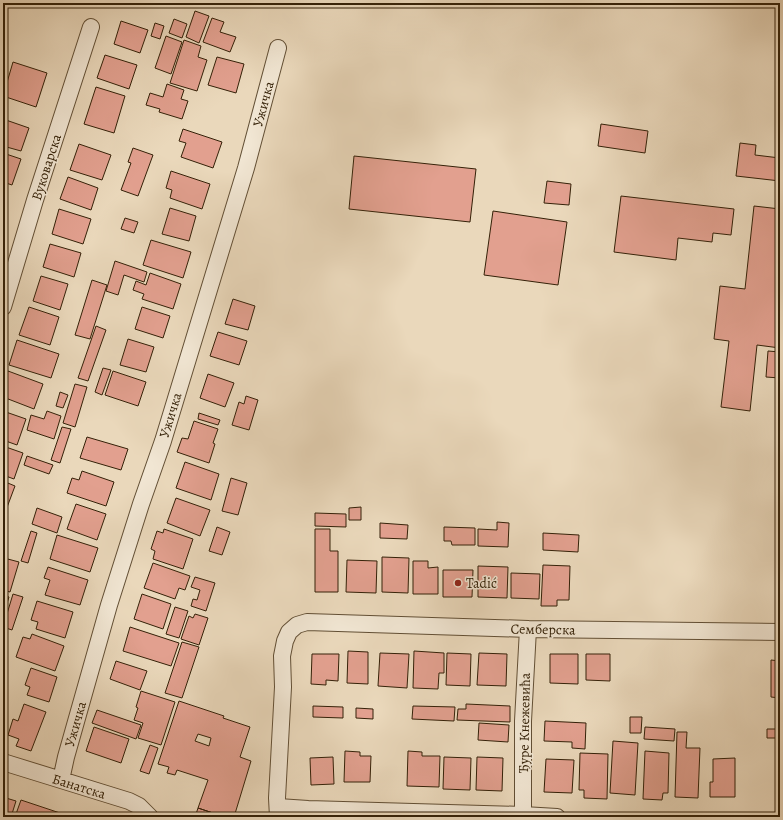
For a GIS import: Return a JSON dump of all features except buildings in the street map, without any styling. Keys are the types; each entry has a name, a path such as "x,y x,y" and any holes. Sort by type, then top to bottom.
{"street":[{"name":"Вуковарска","path":"3,307 90,27"},
{"name":"Ужичка","path":"60,780 109,605 163,441 241,183 278,48"},
{"name":"Семберска","path":"278,812 277,798 282,656 285,641 289,632 297,625 307,622 528,629 780,632"},
{"name":"Ђуре Кнежевића","path":"523,816 523,721 528,629"},
{"name":"Банатска","path":"3,762 129,801 139,806 150,817"},
{"path":"278,812 308,810 557,817"}],"place":[{"name":"Tadić","path":"458,583"}]}
